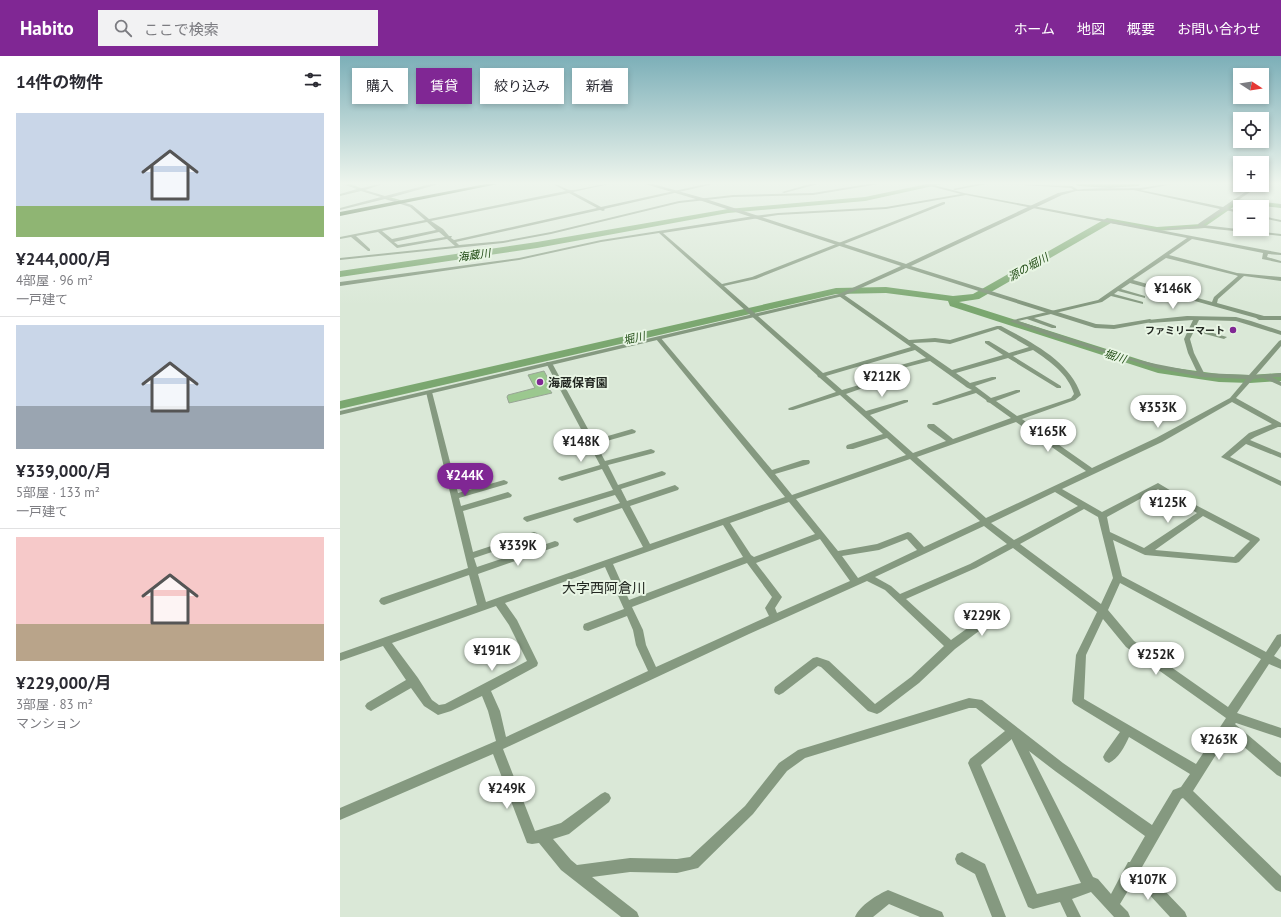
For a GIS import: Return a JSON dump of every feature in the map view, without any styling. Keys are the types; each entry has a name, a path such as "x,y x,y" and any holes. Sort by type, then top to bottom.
{"street":[{"path":"340,238 411,224"},
{"path":"383,235 432,224"},
{"path":"433,224 450,237 455,243 478,245"},
{"path":"436,250 455,243 536,224"},
{"path":"340,259 478,245 551,233 586,224"},
{"path":"340,284 519,259 601,241 702,224"},
{"path":"779,224 906,266 1102,327 1114,327 1150,321 1197,318 1281,318"},
{"path":"720,286 754,278 889,224"},
{"path":"340,413 658,338 752,314 844,294 995,224"},
{"path":"1127,224 1281,254"},
{"path":"1205,224 1165,256 1096,302 1012,321 1142,364 1202,375 1249,379 1281,379"},
{"path":"1157,230 1202,226 1225,233 1233,233"},
{"path":"1269,228 1273,229"},
{"path":"379,230 397,247 450,237"},
{"path":"391,241 441,230"},
{"path":"658,231 985,522 1012,545 1103,611 1130,644 1230,719 1281,771"},
{"path":"1220,243 1225,233"},
{"path":"1269,234 1281,235"},
{"path":"353,236 368,250"},
{"path":"1266,252 1264,258 1281,262"},
{"path":"1165,256 1242,275 1281,280"},
{"path":"1226,271 1232,266"},
{"path":"1214,304 1216,298 1242,275"},
{"path":"1129,281 1264,318"},
{"path":"1110,294 1142,300 1116,290"},
{"path":"844,294 906,342 1092,472"},
{"path":"1028,318 1054,327"},
{"path":"1197,318 1187,341 1202,375"},
{"path":"1236,319 1281,333"},
{"path":"340,657 910,455 1073,399 1078,395 1074,383 1059,367 1033,348 999,327 950,342 935,340 906,342"},
{"path":"1192,329 1224,337"},
{"path":"658,338 771,473 836,554 856,582"},
{"path":"987,342 1059,387"},
{"path":"340,814 499,745 775,617 868,577 1178,430 1232,399 1281,342"},
{"path":"820,376 916,348"},
{"path":"950,373 1033,348"},
{"path":"898,367 930,359"},
{"path":"550,363 648,548"},
{"path":"1269,378 1281,375"},
{"path":"968,386 994,378"},
{"path":"1269,378 1281,384"},
{"path":"791,409 878,381"},
{"path":"935,404 976,391"},
{"path":"989,400 1018,391"},
{"path":"429,392 482,607"},
{"path":"1232,399 1280,425"},
{"path":"864,414 906,401"},
{"path":"1280,425 1252,435 1225,457 1281,484"},
{"path":"931,426 951,441"},
{"path":"592,443 632,431"},
{"path":"850,447 887,435"},
{"path":"1246,441 1281,456"},
{"path":"562,479 651,451"},
{"path":"771,473 806,462"},
{"path":"527,519 662,473"},
{"path":"455,496 504,482"},
{"path":"1102,516 1158,486 1202,513 1256,540 1236,560 1145,552 1106,534"},
{"path":"577,520 676,488"},
{"path":"1056,489 1102,516 1118,578 1081,655 1078,701 1198,772"},
{"path":"458,510 508,495"},
{"path":"899,598 973,566 1084,506"},
{"path":"1145,552 1202,513"},
{"path":"725,521 756,569 777,597 770,608 775,617"},
{"path":"469,556 534,535"},
{"path":"588,627 628,608 751,560 821,535"},
{"path":"836,554 879,547 908,535 923,551"},
{"path":"384,601 555,544"},
{"path":"608,563 638,630 641,645 654,674"},
{"path":"868,577 888,588 951,646"},
{"path":"1118,578 1281,665"},
{"path":"385,641 428,703 438,710 447,708 533,663 506,609 498,601"},
{"path":"779,690 817,661 825,664 872,708 877,709 915,680 951,646 1000,610"},
{"path":"1112,905 1177,794 1185,792 1281,638"},
{"path":"371,706 414,681"},
{"path":"485,689 494,711 499,745 532,838 564,829 606,798"},
{"path":"575,872 630,864 677,866 693,863 749,810 783,767 791,760 810,750 969,703 978,703 1013,733 1153,834"},
{"path":"1230,719 1281,733"},
{"path":"1109,757 1127,730"},
{"path":"1013,733 1090,886"},
{"path":"1013,733 974,762 1033,902 1093,884 1123,917"},
{"path":"1185,792 1281,885"},
{"path":"542,836 566,866 632,917"},
{"path":"962,859 980,869 999,917"},
{"path":"1133,867 1180,917"},
{"path":"1063,894 1074,917"},
{"path":"862,917 870,909 888,897 937,917"}],"building":[{"name":"海蔵保育園","path":"544,371 553,388 549,389 552,393 509,403 507,397 508,395 535,388 528,375"}],"waterway":[{"name":"海蔵川","path":"340,274 537,245 648,224"},
{"name":"源の堀川","path":"953,299 975,297 1103,224"},
{"name":"源の堀川","path":"1132,224 1157,229 1203,226 1206,224"},
{"name":"堀川","path":"340,405 836,291 886,290 953,299"},
{"name":"堀川","path":"953,299 954,304 1158,369 1234,379 1281,377"}],"place":[{"name":"ファミリーマート","path":"1233,330"},
{"name":"海蔵保育園","path":"540,382"}],"district":[{"name":"大字西阿倉川","path":"604,588"}]}
